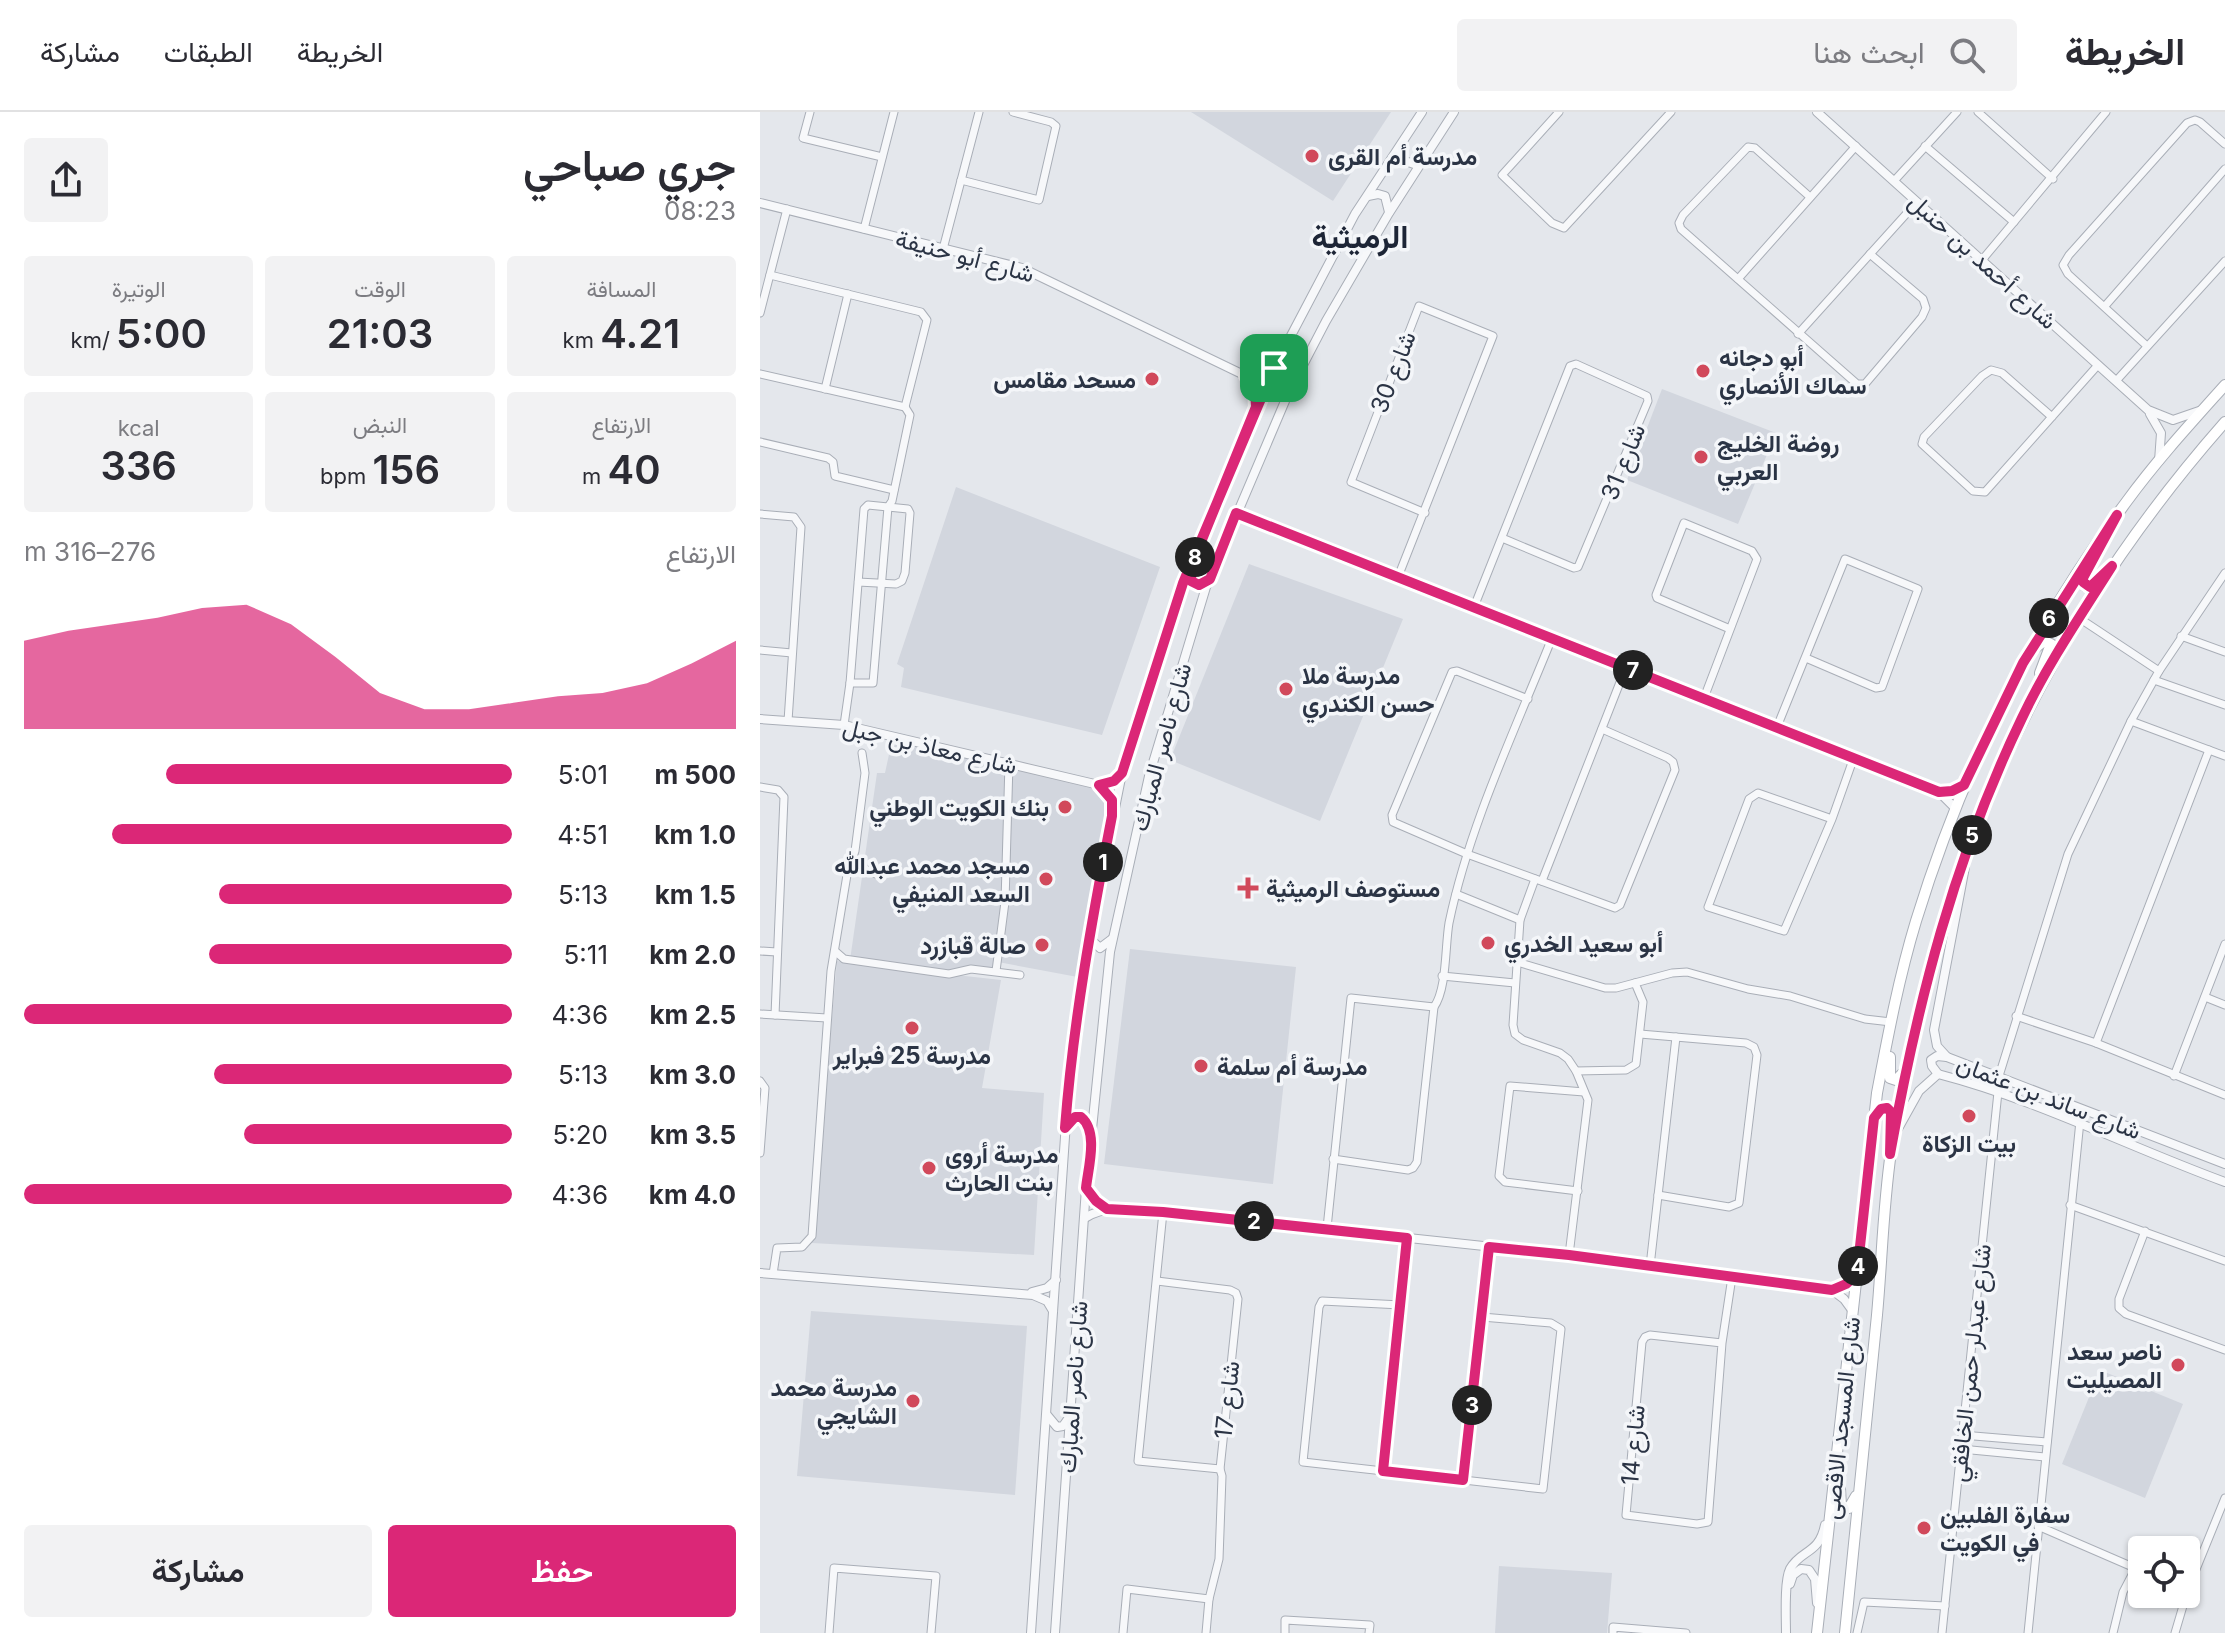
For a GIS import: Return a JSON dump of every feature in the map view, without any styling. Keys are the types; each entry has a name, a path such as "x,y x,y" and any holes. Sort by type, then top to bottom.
{"main road":[{"name":"شارع المسجد الاقصى","path":"1817,1633 1874,1118 1890,1025 1915,923 1964,785 2023,663 2117,515 2225,385"},
{"name":"شارع المسجد الاقصى","path":"1845,1633 1890,1154 1917,1017 1935,946 1969,842 2023,716 2112,566 2165,493 2225,422"},
{"path":"2112,566 2090,587 2083,582 2117,515"},
{"path":"2023,663 2039,643 2048,641 2051,644 2023,716"},
{"path":"1890,1025 1890,1078 1900,1078 1908,1066"},
{"path":"1874,1118 1881,1109 1887,1108 1891,1112 1890,1154"},
{"path":"1842,1415 1845,1436 1841,1506 1849,1508 1859,1490"}],"street":[{"path":"810,112 803,138 882,157"},
{"path":"864,229 894,112"},
{"path":"943,249 979,112"},
{"path":"961,180 1039,200 1056,126 1013,112"},
{"name":"شارع ناصر المبارك","path":"1055,1633 1086,1188 1110,952 1149,776 1210,579 1295,382 1389,213 1454,112"},
{"path":"1559,112 1502,175 1552,223 1564,228 1671,112"},
{"name":"شارع أحمد بن حنبل","path":"1817,112 2148,410 2161,433 2159,461"},
{"path":"1894,181 1957,112"},
{"path":"1978,112 2053,179"},
{"path":"1982,260 2053,179 2106,112"},
{"path":"1420,115 1401,155 1408,164 1420,162"},
{"name":"شارع ناصر المبارك","path":"1031,1633 1070,1064 1089,938 1122,773 1183,583 1256,407 1355,214 1420,115"},
{"path":"2147,346 2068,274 2063,265 2187,123 2200,122 2225,144"},
{"path":"1738,279 1856,146"},
{"path":"1925,146 2014,222"},
{"path":"1810,197 1755,148 1748,147 1683,215 1679,223 1681,229 1758,299 1857,384 1865,384 1922,317 1926,308 1923,299 1870,254"},
{"path":"2105,306 2225,169"},
{"path":"1368,196 1385,196 1389,213"},
{"path":"1798,334 1917,202"},
{"name":"شارع أبو حنيفة","path":"760,203 1022,268 1246,376"},
{"path":"760,313 787,209"},
{"path":"2116,381 2225,261"},
{"path":"770,275 926,315 905,407"},
{"path":"825,389 848,294"},
{"name":"شارع 30","path":"1398,577 1425,513 1493,336 1419,306 1351,482 1425,513"},
{"name":"شارع 31","path":"1474,607 1572,364 1647,396 1648,401 1578,567 1502,538"},
{"path":"2052,417 2002,373 1991,370 1924,437 1922,444 1973,491 1986,491 2052,417 2098,365"},
{"path":"1256,407 1255,390 1246,376 1274,368"},
{"path":"760,374 905,407 910,415 888,507 873,683 850,683"},
{"path":"2148,410 2173,420 2203,410"},
{"path":"760,442 831,459 837,477 894,490"},
{"path":"844,725 864,508 868,505 905,508 909,512 905,573 900,583 858,582"},
{"path":"1236,513 1854,757 1939,792 1955,808"},
{"path":"760,514 794,517 801,527 788,721"},
{"path":"1704,698 1757,559 1756,554 1684,523 1657,598 1730,629"},
{"path":"1777,727 1845,559 1918,589 1900,645 1882,687 1876,688 1806,658"},
{"path":"1192,564 1191,581 1199,585 1210,579"},
{"path":"1999,1076 2068,854 2131,721 2181,636 2225,573"},
{"path":"2079,618 2159,671"},
{"path":"2181,636 2225,652"},
{"path":"1333,1159 1408,1170 1417,1162 1434,1007 1440,996 1456,894 1467,854 1552,638"},
{"path":"760,650 792,653"},
{"path":"1569,1255 1588,1107 1576,1071 1560,1053 1523,1040 1515,1034 1520,920 1626,667"},
{"path":"1528,699 1457,671 1452,672 1392,815 1393,822 1504,869 1609,908 1620,905 1675,770 1668,758 1602,729"},
{"path":"2154,680 2225,705"},
{"name":"شارع معاذ بن جبل","path":"760,719 844,725 1099,785"},
{"path":"2131,721 2225,756"},
{"path":"2096,1043 2209,750"},
{"path":"773,1274 777,1248 802,1247 812,1236 827,1018 846,879 852,863 865,773 862,753"},
{"path":"1832,819 1758,793 1753,795 1708,907 1784,931 1787,928 1832,819 1854,757"},
{"path":"996,971 1004,911 1009,763"},
{"path":"1112,816 1112,800 1099,785 1114,781 1122,773"},
{"path":"1939,792 1952,791 1964,785"},
{"path":"760,787 778,790 784,797 775,1015"},
{"name":"شارع ساند بن عثمان","path":"1969,842 1934,1030 1937,1046 1947,1057 2225,1164"},
{"path":"852,863 878,875"},
{"path":"1456,894 1520,920"},
{"path":"1089,938 1100,948 1106,947 1115,936"},
{"path":"2174,1076 2225,944"},
{"path":"835,950 842,959 946,973 968,969 1020,975"},
{"path":"760,951 777,952"},
{"path":"1517,962 1605,988 1672,973 1697,974 1748,989 1790,996 1890,1025"},
{"path":"1442,976 1515,983"},
{"path":"1576,1071 1631,1069 1637,1061 1643,999 1635,983"},
{"path":"2205,997 2225,1005"},
{"path":"1327,1228 1351,998 1434,1007"},
{"path":"760,1014 827,1018"},
{"path":"2016,1016 2096,1043 2225,1095"},
{"path":"1640,1034 1746,1043 1754,1047 1757,1055 1741,1198 1737,1205 1729,1207 1658,1195"},
{"path":"1650,1266 1676,1037"},
{"path":"1938,1074 1931,1060 1937,1056 1947,1057"},
{"name":"شارع ساند بن عثمان","path":"1893,1138 1919,1091 1938,1074 2080,1121 2225,1182"},
{"path":"760,1081 765,1088 760,1153"},
{"path":"1578,1191 1505,1182 1499,1176 1510,1086 1584,1092"},
{"name":"شارع عبدلر حمن الخافقي","path":"1942,1633 1998,1092"},
{"path":"1065,1128 1073,1118 1081,1117 1088,1124 1091,1136"},
{"path":"2028,1633 2080,1121"},
{"path":"2197,1171 2202,1168 2204,1157"},
{"path":"1086,1188 1107,1209"},
{"path":"2070,1205 2225,1261"},
{"path":"1085,1218 1097,1210 1107,1209 1163,1212 1569,1255 1832,1290 1852,1310"},
{"name":"شارع 17","path":"1157,1281 1236,1293 1238,1299 1220,1469 1138,1461 1163,1212"},
{"path":"2145,1231 2119,1299 2119,1308 2126,1314 2225,1350"},
{"path":"1383,1471 1407,1238"},
{"path":"1463,1480 1489,1247"},
{"path":"760,1273 1015,1293 1042,1298 1054,1312"},
{"path":"1832,1290 1846,1284 1857,1274"},
{"name":"شارع 14","path":"1722,1343 1650,1335 1642,1342 1626,1515 1697,1524 1708,1522 1722,1343 1732,1277"},
{"path":"1015,1293 1036,1292 1056,1280"},
{"path":"1401,1305 1322,1301 1303,1462 1543,1489 1561,1329 1551,1323 1482,1317"},
{"path":"1047,1414 1057,1427 1063,1426 1070,1415"},
{"path":"1962,1435 2047,1442"},
{"path":"1961,1449 2045,1457"},
{"path":"1206,1633 1209,1599 1219,1559 1220,1469"},
{"path":"1786,1633 1787,1576 1791,1567 1811,1552 1823,1534 1835,1477"},
{"path":"2200,1557 2225,1498"},
{"path":"2038,1526 2128,1566"},
{"path":"829,1633 834,1568 936,1576 931,1633"},
{"path":"1788,1588 1793,1575 1801,1569 1809,1570 1815,1579 1819,1621"},
{"path":"2113,1633 2123,1592 2128,1585"},
{"path":"1123,1633 1127,1589 1209,1599"},
{"path":"1855,1633 1864,1602 1945,1606"},
{"path":"2175,1633 2182,1608"},
{"path":"1285,1633 1285,1620 1370,1625 1369,1633"},
{"path":"1613,1633 1613,1627 1686,1633"}],"shaded area":[{"name":"مدرسة أم القرى","path":"1191,112 1391,112 1333,201"},
{"name":"روضة الخليج العربي","path":"1662,389 1776,433 1738,524 1627,480"},
{"path":"956,487 1160,567 1102,735 901,687 904,668 897,664"},
{"name":"مدرسة ملا حسن الكندري","path":"1249,564 1403,619 1320,821 1170,760"},
{"path":"893,736 1099,785 1112,805 1083,978 998,962 996,971 968,969 956,975 1001,980 982,1088 1044,1093 1034,1255 812,1243 837,961 909,969 850,960 877,773 885,773"},
{"name":"مدرسة أم سلمة","path":"1130,949 1296,967 1273,1184 1104,1164"},
{"name":"مدرسة محمد الشايجي","path":"811,1311 1027,1326 1015,1495 797,1476"},
{"path":"2100,1370 2183,1404 2145,1498 2062,1464"},
{"path":"1499,1566 1612,1573 1607,1633 1495,1633"}],"place":[{"name":"مدرسة أم القرى","path":"1312,156"},
{"name":"أبو دجانه سماك الأنصاري","path":"1703,371"},
{"name":"مسحد مقامس","path":"1152,379"},
{"name":"روضة الخليج العربي","path":"1701,457"},
{"name":"مدرسة ملا حسن الكندري","path":"1286,689"},
{"name":"بنك الكويت الوطني","path":"1065,807"},
{"name":"مسجد محمد عبدالله السعد المنيفي","path":"1046,879"},
{"name":"مستوصف الرميثية","path":"1248,888"},
{"name":"أبو سعيد الخدري","path":"1488,943"},
{"name":"صالة قبازرد","path":"1042,945"},
{"name":"مدرسة 25 فبراير","path":"912,1028"},
{"name":"مدرسة أم سلمة","path":"1201,1066"},
{"name":"بيت الزكاة","path":"1969,1116"},
{"name":"مدرسة أروى بنت الحارث","path":"929,1168"},
{"name":"ناصر سعد المصيليت","path":"2178,1365"},
{"name":"مدرسة محمد الشايجي","path":"913,1401"},
{"name":"سفارة الفلبين في الكويت","path":"1924,1528"}],"district":[{"name":"الرميثية","path":"1360,236"}],"route":[{"path":"1274,368 1246,376 1255,390 1256,407 1192,564 1191,581 1199,585 1210,579 1236,513 1939,792 1952,791 1964,785 2023,663 2117,515 2083,578 2085,586 2095,584 2112,566 2023,716 1955,881 1917,1017 1890,1154 1891,1112 1887,1108 1881,1109 1874,1118 1857,1274 1846,1284 1832,1290 1489,1247 1463,1480 1383,1471 1407,1238 1163,1212 1107,1209 1086,1188 1091,1136 1088,1124 1081,1117 1075,1117 1065,1128 1070,1064 1112,816 1112,800 1099,785 1114,781 1122,773 1183,583 1256,407 1274,368"}]}
